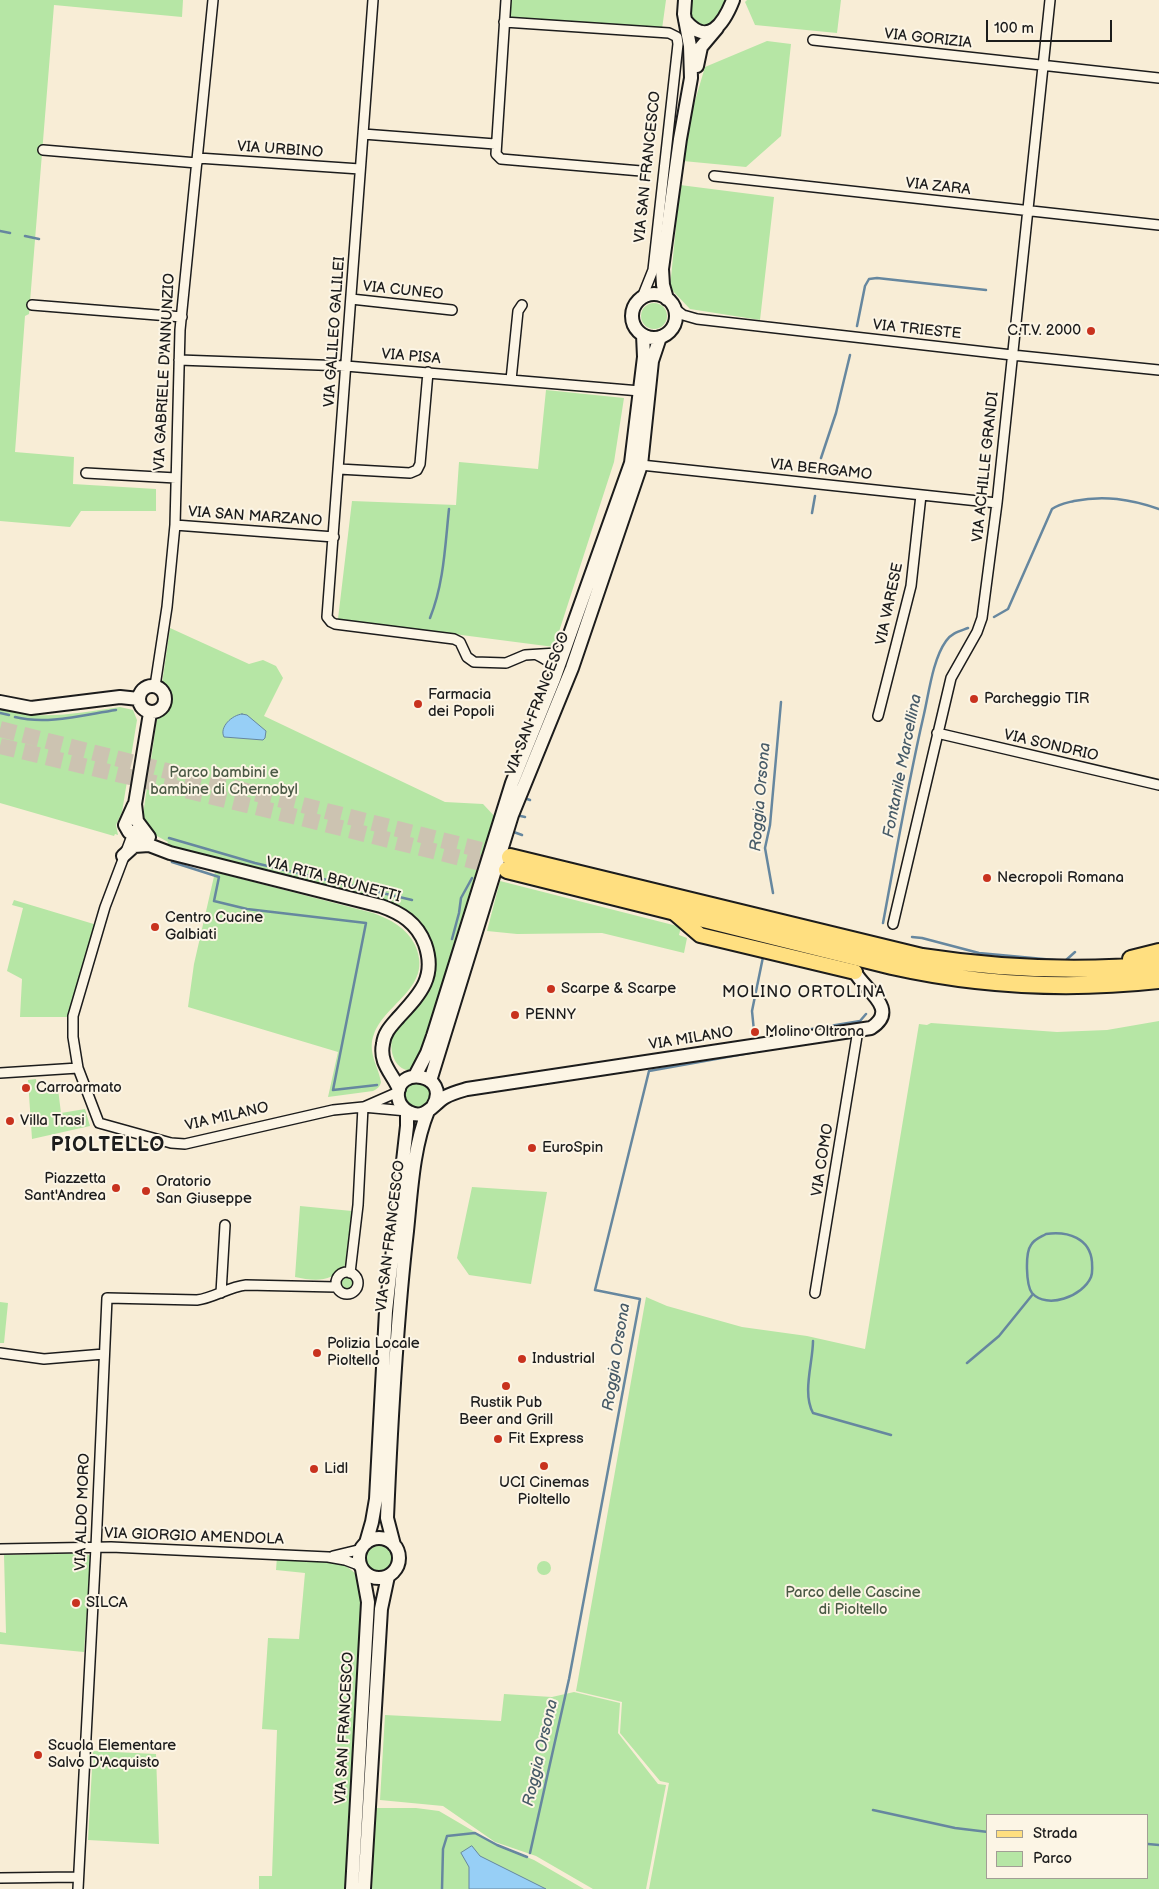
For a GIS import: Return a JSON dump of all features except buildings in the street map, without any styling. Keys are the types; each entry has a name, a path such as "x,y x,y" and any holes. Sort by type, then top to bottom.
{"highway":[{"path":"1159,965 1094,969 1053,969 949,961 908,954 625,885 508,863 672,911 892,966 962,979 1060,986 1159,980"},
{"path":"717,908 932,951 1030,962 1104,963 1129,960 1159,952"}],"main road":[{"path":"672,911 700,935 855,972"}],"street":[{"name":"VIA GABRIELE D'ANNUNZIO","path":"155,686 167,607 175,525 179,360 182,317 213,0"},
{"name":"VIA GALILEO GALILEI","path":"373,0 334,536 326,613 328,618 335,624 457,640 462,645 467,657 474,662 506,663 525,655 537,655"},
{"path":"506,0 496,154 501,159 641,171"},
{"name":"VIA SAN FRANCESCO","path":"670,304 664,290 662,270 680,138 692,74 690,46 684,20 685,0"},
{"name":"VIA SAN FRANCESCO","path":"680,138 695,84 698,56 704,42 726,15 733,0"},
{"name":"VIA ACHILLE GRANDI","path":"893,924 951,678 977,632 982,618 997,503 1050,0"},
{"path":"684,20 699,31 709,32 717,28"},
{"name":"VIA SAN FRANCESCO","path":"504,22 635,31 676,36 678,44 653,270 645,298"},
{"name":"VIA GORIZIA","path":"813,40 1159,78"},
{"path":"363,134 496,144"},
{"name":"VIA URBINO","path":"43,150 198,161 360,169"},
{"name":"VIA ZARA","path":"714,176 1159,225"},
{"name":"VIA SAN FRANCESCO","path":"645,298 662,270"},
{"path":"658,295 670,304 676,316 674,326 669,332 660,337 651,338 643,335 636,328 633,318 634,308 645,298 658,295"},
{"name":"VIA CUNEO","path":"351,299 452,310"},
{"name":"VIA TRIESTE","path":"670,304 683,315 694,318 1159,370"},
{"path":"32,305 182,317"},
{"path":"511,380 518,311 522,305"},
{"name":"VIA SAN FRANCESCO","path":"412,1077 427,1053 512,783 554,679 631,463 644,353 643,335"},
{"name":"VIA SAN FRANCESCO","path":"432,1083 512,815 572,668 641,465 652,361 660,337"},
{"name":"VIA PISA","path":"179,360 346,366 640,391"},
{"path":"339,469 410,473 417,470 420,464 428,372"},
{"name":"VIA BERGAMO","path":"641,465 997,503"},
{"path":"86,472 176,478"},
{"name":"VIA VARESE","path":"878,716 911,586 921,495"},
{"name":"VIA SAN MARZANO","path":"175,525 334,536"},
{"path":"537,655 557,654 566,644"},
{"path":"537,655 554,667 554,679"},
{"path":"155,686 163,691 166,700 159,711 150,712 141,706 139,699 144,689 155,686"},
{"path":"0,702 31,708 120,698 139,699"},
{"path":"0,1073 78,1068 72,1037 73,1016 105,907 133,827 140,767 150,712"},
{"name":"VIA SONDRIO","path":"937,733 1159,785"},
{"name":"VIA RITA BRUNETTI","path":"133,827 154,847 192,859 381,906 398,913 411,922 419,931 426,948 429,960 428,975 421,992 388,1031 382,1052"},
{"path":"123,857 133,846 142,844 154,847"},
{"path":"855,972 860,981 878,999 881,1013 879,1020 864,1029"},
{"name":"VIA MILANO","path":"430,1109 448,1095 467,1089 864,1029"},
{"name":"VIA COMO","path":"815,1294 864,1029"},
{"path":"382,1052 391,1068 398,1074 423,1077 432,1083 436,1097 430,1109 415,1114 407,1111 400,1104 399,1090 384,1064 382,1052"},
{"name":"VIA MILANO","path":"78,1068 99,1123 171,1143 195,1143 333,1110 363,1107 407,1111"},
{"path":"399,1090 403,1082 412,1077"},
{"name":"VIA MILANO","path":"432,1083 467,1089"},
{"name":"VIA MILANO","path":"363,1107 399,1090"},
{"path":"350,1273 358,1205 363,1107"},
{"name":"VIA SAN FRANCESCO","path":"394,1545 387,1518 398,1309 411,1192 421,1129 430,1109"},
{"name":"VIA SAN FRANCESCO","path":"364,1546 372,1522 376,1498 386,1311 407,1126 407,1111"},
{"path":"225,1226 221,1293 232,1288 249,1285 336,1287 344,1294 352,1293 358,1285 355,1275 345,1272 340,1275 336,1281 336,1287"},
{"name":"VIA ALDO MORO","path":"78,1889 77,1877 96,1547 106,1298 197,1300 221,1293"},
{"path":"0,1354 39,1359 104,1354"},
{"path":"378,1538 387,1540 394,1545 398,1553 399,1562 396,1569 388,1576 374,1577 362,1567 360,1557 364,1546 378,1538"},
{"name":"VIA GIORGIO AMENDOLA","path":"328,1557 364,1546"},
{"name":"VIA GIORGIO AMENDOLA","path":"0,1549 96,1547 328,1557 345,1560 362,1567"},
{"name":"VIA SAN FRANCESCO","path":"352,1889 368,1602 362,1567"},
{"name":"VIA SAN FRANCESCO","path":"364,1889 381,1609 388,1576"},
{"path":"0,1878 77,1877"}],"green space":[{"path":"0,0 183,0 182,17 54,5 29,314 25,316 15,452 74,457 73,484 156,489 156,511 81,511 70,527 0,521"},
{"path":"511,0 666,0 662,29 510,18"},
{"path":"692,0 726,0 720,14 714,21 711,24 701,26 691,18"},
{"path":"747,0 841,0 837,33 755,25 745,2"},
{"path":"767,41 791,44 781,136 746,167 683,161 689,121 705,67"},
{"path":"680,185 774,197 760,320 690,309 670,288"},
{"path":"654,303 663,307 667,316 663,325 654,329 645,325 641,316 645,307"},
{"path":"546,390 624,398 614,462 554,647 338,619 352,501 456,505 459,462 538,469"},
{"name":"Parco bambini e bambine di Chernobyl","path":"170,628 249,664 263,660 276,666 283,678 264,716 445,802 483,804 498,820 430,1039 413,1070 406,1070 397,1063 391,1045 394,1033 427,995 434,976 435,965 432,944 423,925 416,917 403,908 377,899 170,847 167,845 168,842 155,835 142,822"},
{"path":"120,707 133,710 137,720 122,812 116,825 118,835 115,834 114,836 0,803 0,709 31,715 60,715"},
{"path":"215,872 373,913 386,918 403,929 412,939 419,960 418,972 414,983 380,1023 372,1041 372,1053 381,1082 377,1089 328,1097 338,1052 188,1007 194,964"},
{"path":"500,881 681,927 679,935 687,938 684,953 602,933 517,934 487,931"},
{"path":"14,900 97,925 69,1017 20,1017 22,979 7,971 23,908 12,905"},
{"name":"Parco delle Cascine di Pioltello","path":"1159,1021 1159,1889 649,1889 669,1783 660,1781 620,1733 622,1702 576,1691 646,1297 667,1306 742,1327 807,1336 865,1349 919,1024 927,1025 931,1023 1057,1032 1107,1030"},
{"path":"36,1079 37,1090 58,1089 61,1113 85,1109 90,1126 32,1139 28,1080"},
{"path":"417,1083 426,1087 430,1096 426,1105 417,1109 408,1105 404,1096 408,1087"},
{"path":"472,1187 547,1192 531,1284 469,1275 457,1258"},
{"path":"300,1206 352,1211 345,1265 340,1271 328,1278 316,1280 295,1277"},
{"path":"344,1276 350,1276 354,1283 350,1290 344,1290 340,1286 340,1280"},
{"path":"0,1302 8,1303 4,1343 0,1343"},
{"path":"379,1546 389,1549 392,1559 389,1569 379,1572 369,1569 366,1559 369,1549"},
{"path":"84,1553 91,1556 84,1652 0,1644 0,1632 6,1633 4,1555"},
{"path":"277,1557 322,1559 334,1562 353,1571 361,1585 362,1603 346,1889 259,1889 259,1876 272,1876 277,1730 262,1729 268,1638 299,1639 305,1573 276,1570"},
{"path":"541,1561 547,1561 551,1568 547,1575 541,1575 537,1571 537,1565"},
{"path":"574,1692 620,1703 618,1733 658,1784 666,1785 646,1889 593,1889 536,1856 495,1842 443,1806 380,1800 385,1715 501,1721 504,1694 552,1697"},
{"path":"93,1751 156,1754 159,1844 88,1840"},
{"path":"375,1808 416,1808 439,1811 497,1845 534,1860 584,1889 372,1889"}],"water":[{"path":"242,714 247,715 266,731 263,740 224,737 223,729 227,722"},
{"path":"472,1846 480,1856 546,1889 469,1889 469,1867 461,1853"}],"waterway":[{"path":"0,231 10,233"},
{"path":"25,236 39,239"},
{"name":"Roggia Orsona","path":"857,326 865,286 869,279 877,278 986,290"},
{"name":"Roggia Orsona","path":"821,458 836,413 850,355"},
{"name":"Roggia Orsona","path":"812,513 815,496"},
{"name":"Fontanile Marcellina","path":"994,617 1008,609 1052,509 1074,501 1096,498 1127,500 1159,509"},
{"path":"430,618 441,578 449,509"},
{"name":"Fontanile Marcellina","path":"883,923 907,792 935,666 948,638 968,628"},
{"name":"Roggia Orsona","path":"773,893 765,848 770,825 781,702"},
{"path":"15,717 52,720 116,710"},
{"path":"0,713 9,715"},
{"path":"524,798 530,800"},
{"path":"516,815 525,817"},
{"path":"511,831 522,835"},
{"path":"169,838 255,863 412,900"},
{"path":"172,862 219,877 214,901 247,909 366,923 333,1090 377,1085"},
{"path":"452,939 461,898 472,878"},
{"path":"912,937 979,953 1065,961 1075,952"},
{"name":"Roggia Orsona","path":"755,1041 752,1011 763,957"},
{"name":"Fontanile Marcellina","path":"794,1032 860,1021 866,1014"},
{"name":"Roggia Orsona","path":"530,1853 569,1679 640,1299 595,1290 649,1071 755,1052 755,1049"},
{"path":"1046,1234 1070,1235 1087,1247 1092,1262 1092,1275 1087,1284 1073,1295 1055,1300 1046,1300 1039,1298 1030,1289 1027,1276 1029,1249 1034,1241 1046,1234"},
{"path":"967,1363 999,1336 1033,1294"},
{"name":"Fontanile Marcellina","path":"813,1341 808,1387 808,1396 813,1413 891,1435"},
{"path":"873,1810 955,1828 986,1832"},
{"path":"442,1889 443,1849 447,1836 475,1833 497,1845 527,1857"},
{"path":"1149,1844 1159,1845"}],"tunnel":[{"path":"0,729 505,856"},
{"path":"0,746 501,868"}],"place":[{"name":"C.T.V. 2000","path":"1091,331"},
{"name":"Parcheggio TIR","path":"974,699"},
{"name":"Farmacia dei Popoli","path":"418,704"},
{"name":"Necropoli Romana","path":"987,878"},
{"name":"Centro Cucine Galbiati","path":"155,927"},
{"name":"Scarpe & Scarpe","path":"551,989"},
{"name":"PENNY","path":"515,1015"},
{"name":"Molino Oltrona","path":"755,1032"},
{"name":"Carroarmato","path":"26,1088"},
{"name":"Villa Trasi","path":"10,1121"},
{"name":"EuroSpin","path":"532,1148"},
{"name":"Piazzetta Sant'Andrea","path":"116,1188"},
{"name":"Oratorio San Giuseppe","path":"146,1191"},
{"name":"Polizia Locale Pioltello","path":"317,1353"},
{"name":"Industrial","path":"522,1359"},
{"name":"Rustik Pub Beer and Grill","path":"506,1386"},
{"name":"Fit Express","path":"498,1439"},
{"name":"UCI Cinemas Pioltello","path":"544,1466"},
{"name":"Lidl","path":"314,1469"},
{"name":"SILCA","path":"76,1603"},
{"name":"Scuola Elementare Salvo D'Acquisto","path":"38,1755"}],"district":[{"name":"MOLINO ORTOLINA","path":"804,993"},
{"name":"PIOLTELLO","path":"108,1146"}]}
